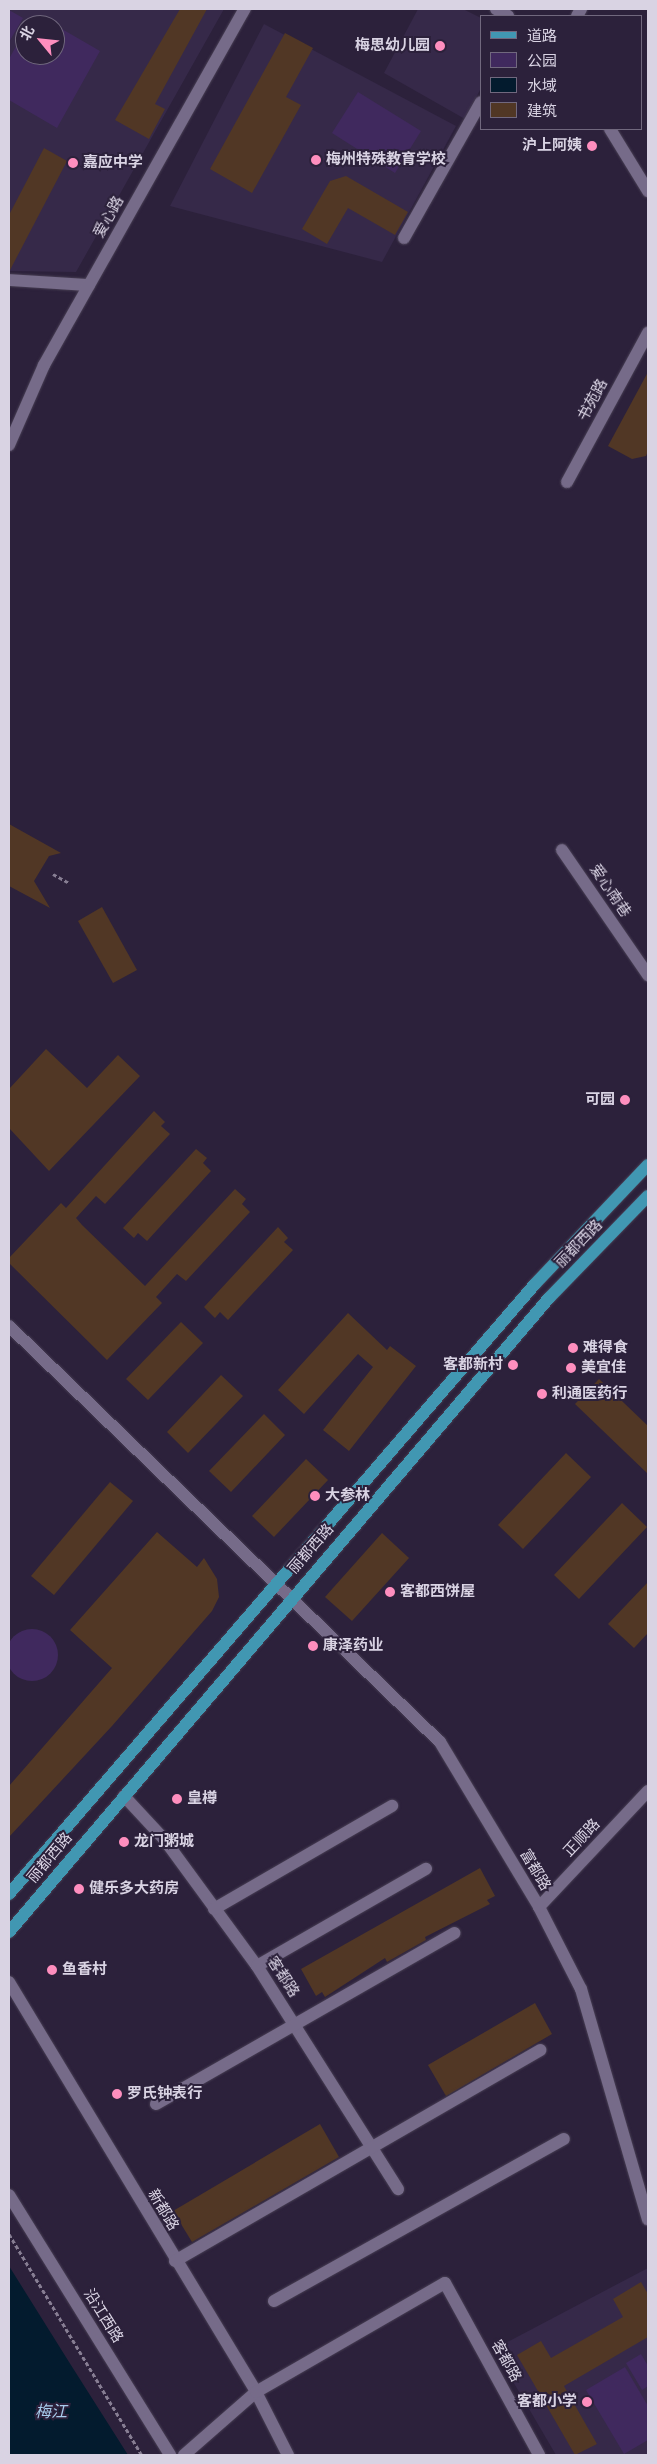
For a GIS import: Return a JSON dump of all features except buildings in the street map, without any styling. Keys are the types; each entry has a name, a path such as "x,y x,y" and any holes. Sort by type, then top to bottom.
{"main road":[{"name":"丽都西路","path":"9,1894 535,1284 648,1165"},
{"name":"丽都西路","path":"9,1932 549,1298 648,1196"}],"street":[{"name":"爱心路","path":"9,445 44,365 245,9"},
{"path":"404,238 480,104"},
{"path":"611,130 648,191"},
{"path":"9,280 89,285"},
{"name":"书苑路","path":"567,482 648,333"},
{"name":"爱心南巷","path":"562,850 648,975"},
{"name":"富都路","path":"9,1326 274,1585 440,1742 539,1907 581,1989 648,2219"},
{"name":"正顺路","path":"539,1907 648,1791"},
{"name":"客都路","path":"124,1796 164,1839 257,1966 398,2189"},
{"path":"214,1908 392,1806"},
{"path":"257,1966 426,1868"},
{"path":"156,2104 454,1933"},
{"name":"新都路","path":"9,1982 175,2261 256,2392 288,2455"},
{"path":"175,2261 373,2149 541,2050"},
{"path":"274,2301 564,2139"},
{"name":"沿江西路","path":"9,2194 170,2455"},
{"name":"客都路","path":"256,2392 445,2283 539,2455"},
{"path":"184,2455 256,2392"}],"path":[{"path":"53,874 68,883"},
{"path":"9,2234 142,2455"}],"shaded area":[{"name":"嘉应中学","path":"9,9 224,9 76,272 9,271"},
{"name":"梅思幼儿园","path":"418,9 463,9 480,18 480,90 465,119 384,73"},
{"name":"梅州特殊教育学校","path":"264,24 456,126 382,262 170,206"},
{"name":"客都小学","path":"648,2268 648,2455 556,2455 494,2349"}],"green space":[{"path":"9,10 18,15 15,15 15,32 9,42"},
{"path":"65,31 100,51 57,128 9,100 9,59 15,48 15,65 65,65"},
{"path":"358,92 421,131 395,173 332,133"},
{"path":"32,1629 42,1631 50,1637 56,1645 58,1655 56,1665 50,1673 42,1679 32,1681 22,1679 14,1673 8,1665 6,1655 8,1645 14,1637 22,1631"},
{"path":"641,2354 648,2366 648,2386 642,2390 626,2363"},
{"path":"625,2367 648,2406 648,2440 624,2454 586,2390"}],"water":[{"name":"梅江","path":"9,2266 69,2362 128,2455 9,2455"}],"place":[{"name":"梅思幼儿园","path":"440,46"},
{"name":"沪上阿姨","path":"592,146"},
{"name":"梅州特殊教育学校","path":"316,160"},
{"name":"嘉应中学","path":"73,163"},
{"name":"可园","path":"625,1100"},
{"name":"难得食","path":"573,1348"},
{"name":"客都新村","path":"513,1365"},
{"name":"美宜佳","path":"571,1368"},
{"name":"利通医药行","path":"542,1394"},
{"name":"大参林","path":"315,1496"},
{"name":"客都西饼屋","path":"390,1592"},
{"name":"康泽药业","path":"313,1646"},
{"name":"皇樽","path":"177,1799"},
{"name":"龙门粥城","path":"124,1842"},
{"name":"健乐多大药房","path":"79,1889"},
{"name":"鱼香村","path":"52,1970"},
{"name":"罗氏钟表行","path":"117,2094"},
{"name":"客都小学","path":"587,2402"}]}
